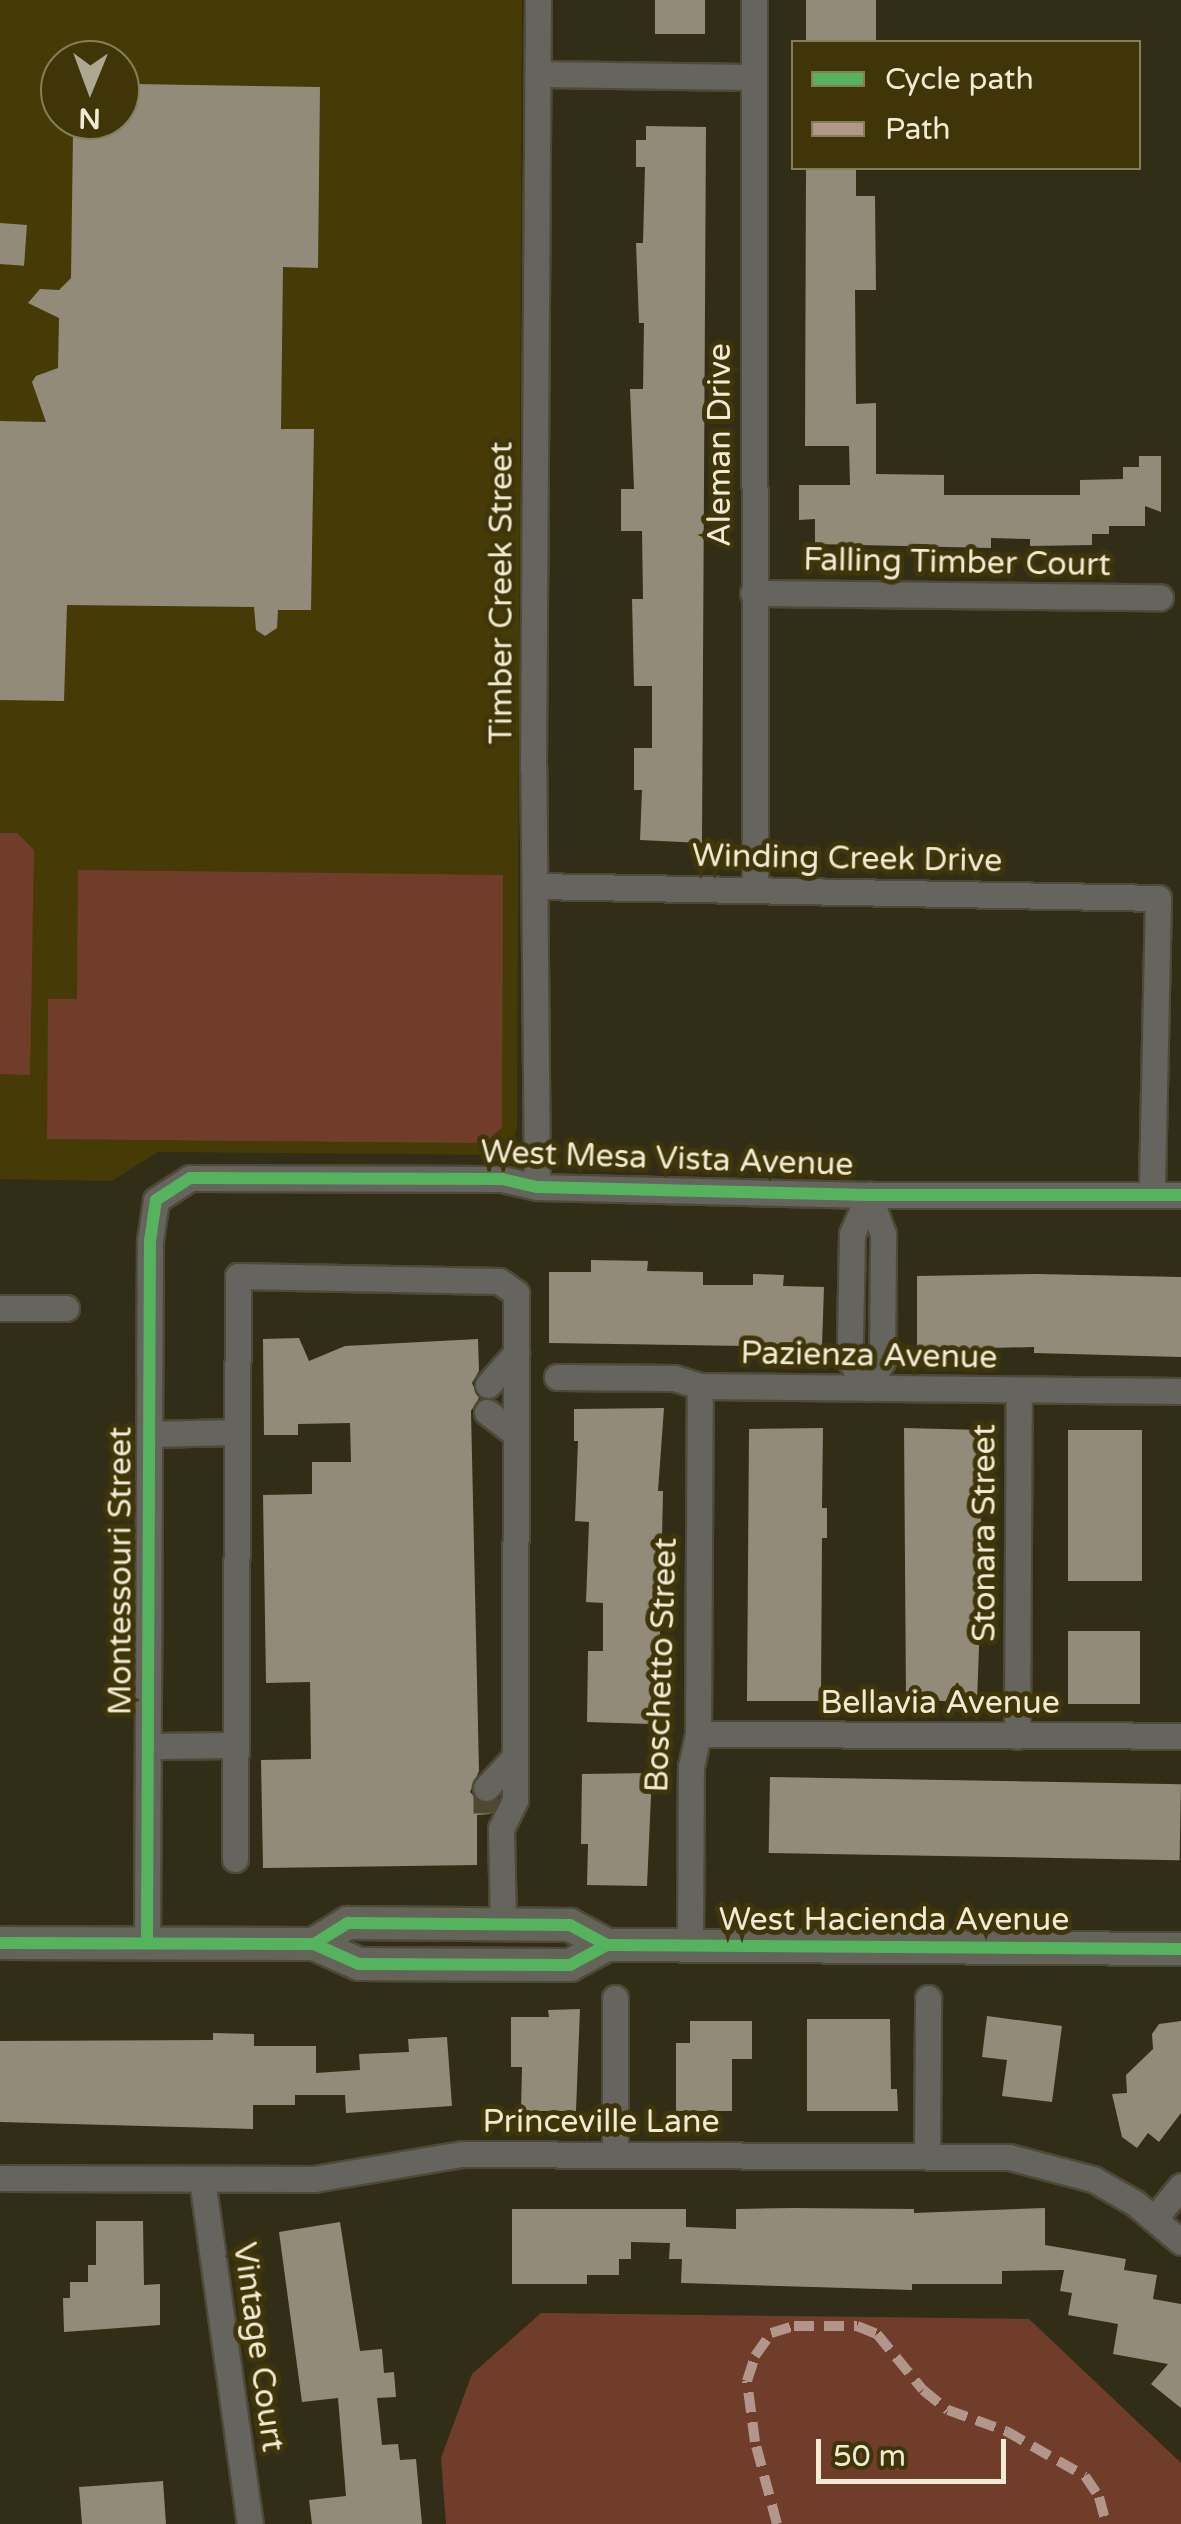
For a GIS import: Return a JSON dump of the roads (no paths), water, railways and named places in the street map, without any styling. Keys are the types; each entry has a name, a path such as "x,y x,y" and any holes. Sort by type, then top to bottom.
{"main road":[{"name":"West Hacienda Avenue","path":"314,1944 348,1923 496,1924 570,1925 608,1946"},
{"path":"359,1964 425,1944 470,1945 481,1941 496,1924"},
{"name":"West Hacienda Avenue","path":"0,1943 314,1944 359,1964 570,1964 608,1946 1181,1949"}],"street":[{"name":"Timber Creek Street","path":"537,1187 538,0"},
{"name":"Aleman Drive","path":"754,0 755,889"},
{"path":"538,74 753,78"},
{"name":"Falling Timber Court","path":"753,594 1160,597"},
{"name":"Winding Creek Drive","path":"535,886 1158,898 1152,1196"},
{"name":"West Mesa Vista Avenue","path":"156,1200 190,1178 502,1178 537,1187 869,1195 1181,1196"},
{"path":"867,1388 882,1361 883,1234 869,1195"},
{"name":"Montessouri Street","path":"147,1943 150,1241 156,1200"},
{"path":"236,1859 238,1276 499,1281 516,1293 515,1800 491,1810"},
{"path":"0,1308 66,1308"},
{"path":"488,1385 516,1353"},
{"name":"Pazienza Avenue","path":"557,1377 674,1378 700,1386 1181,1392"},
{"name":"Boschetto Street","path":"690,1946 691,1767 698,1734 700,1386"},
{"name":"Stonara Street","path":"1017,1736 1018,1390"},
{"path":"487,1412 516,1434"},
{"path":"149,1434 236,1432"},
{"name":"Bellavia Avenue","path":"698,1734 1181,1736"},
{"path":"148,1746 236,1745"},
{"path":"496,1924 491,1810 515,1756"},
{"path":"615,1998 616,2155"},
{"path":"927,2156 928,1998"},
{"name":"Princeville Lane","path":"0,2178 329,2178 462,2154 1009,2158 1070,2170 1115,2190 1181,2242"},
{"name":"Vintage Court","path":"202,2180 250,2524"},
{"path":"1155,2218 1181,2186"}],"tunnel":[{"path":"486,1788 486,1813"}]}
